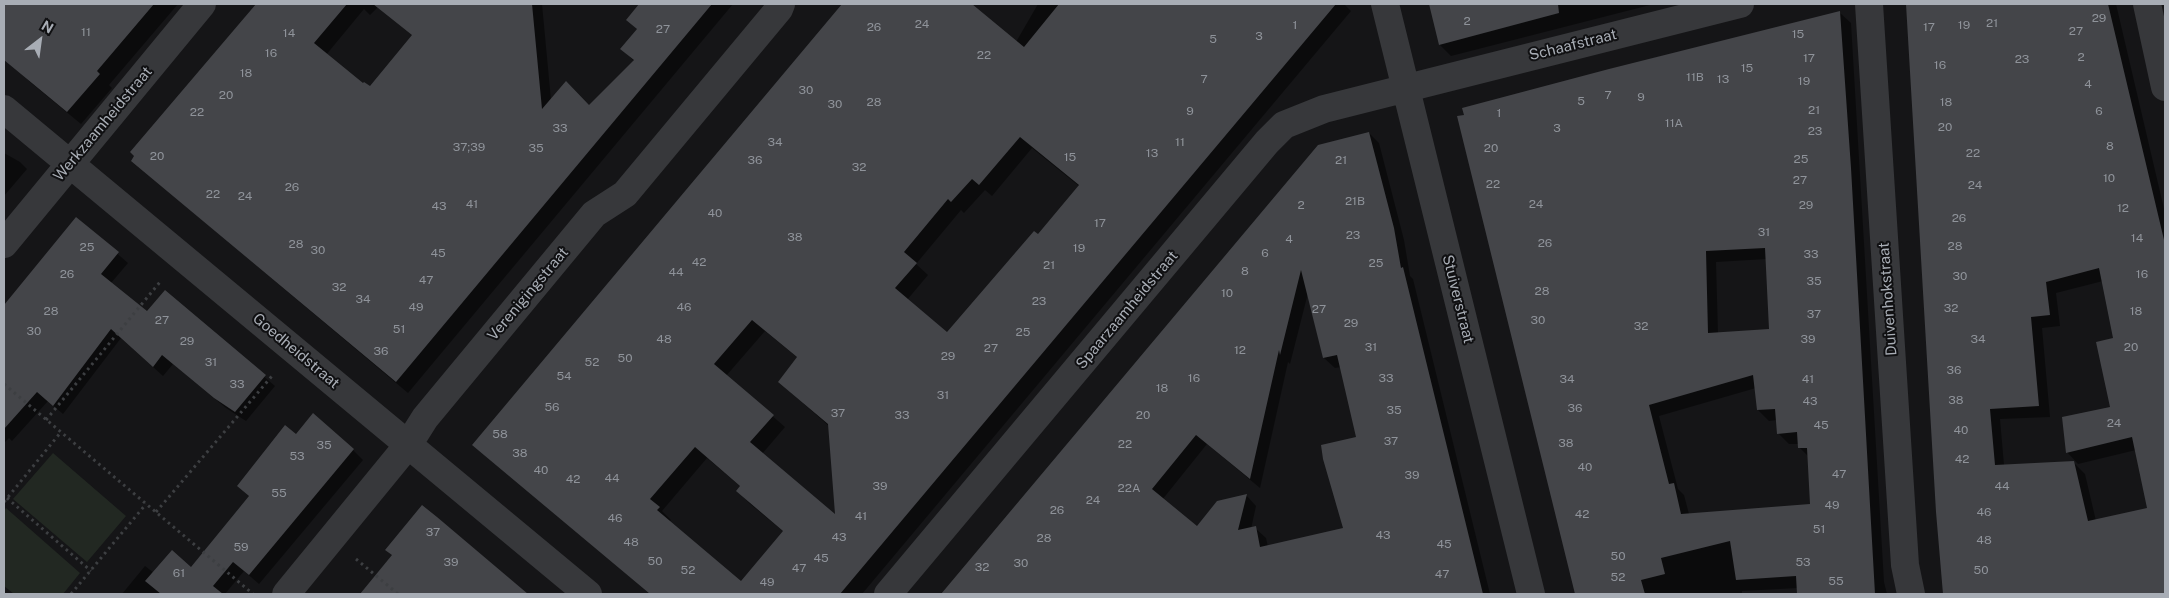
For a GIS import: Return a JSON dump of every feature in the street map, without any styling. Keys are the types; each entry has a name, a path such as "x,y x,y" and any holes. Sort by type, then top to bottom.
{"street":[{"name":"Werkzaamheidstraat","path":"4,244 202,4"},
{"name":"Verenigingstraat","path":"286,594 408,445 425,418 594,214 625,194 779,9 781,4"},
{"name":"Stuiverstraat","path":"1385,4 1531,594"},
{"name":"Schaafstraat","path":"1406,86 1740,4"},
{"name":"Duivenhokstraat","path":"1869,4 1905,565 1911,594"},
{"path":"2146,4 2165,87"},
{"name":"Spaarzaamheidstraat","path":"888,594 1267,142 1284,125 1324,108 1406,86"},
{"name":"Goedheidstraat","path":"4,109 588,594"}],"path":[{"path":"46,420 181,256"},
{"path":"156,512 294,350"},
{"path":"4,384 253,594"},
{"path":"4,502 61,432"},
{"path":"7,498 91,571"},
{"path":"71,594 146,504"},
{"path":"331,538 398,594"}],"shaded area":[{"path":"53,453 126,516 87,562 13,499"},
{"path":"6,508 80,573 63,594 14,594 4,586 4,511"}],"building":[{"path":"4,4 154,4 97,71 100,74 67,112 4,60"},
{"path":"256,4 347,4 314,43 363,83 370,86 412,35 373,4 532,4 542,109 566,81 589,105 634,60 620,49 637,29 626,20 639,4 712,4 396,382 131,161 134,156 130,152"},
{"path":"842,4 972,4 1024,47 1059,4 1336,4 840,594 650,594 472,445","holes":["1020,137 1079,185 1038,234 1034,231 947,332 895,288 917,263 904,252 948,199 951,202 972,179 979,185","752,320 797,357 778,382 828,424 835,514 750,442 774,415 714,364","695,447 740,486 736,491 783,531 741,581 657,510 660,507 650,499"]},
{"path":"1429,4 1558,4 1559,13 1439,45"},
{"path":"1906,4 2108,4 2165,244 2165,594 1943,594 1936,512","holes":["2099,268 2113,338 2096,342 2110,407 2062,417 2066,453 2132,437 2147,508 2088,521 2074,461 1995,465 1990,409 2039,406 2031,317 2050,315 2046,282"]},
{"path":"1840,11 1851,168 1875,594 1797,594 1796,576 1736,580 1730,541 1661,558 1665,574 1641,580 1645,594 1575,594 1457,116 1464,115 1462,108","holes":["1765,248 1769,329 1708,333 1706,251","1753,375 1757,410 1775,409 1777,434 1797,432 1798,448 1807,448 1810,504 1681,514 1674,483 1669,484 1649,405"]},
{"path":"1369,132 1394,228 1401,268 1403,267 1483,594 941,594 1318,145","holes":["1301,270 1323,358 1337,355 1356,437 1321,445 1323,459 1343,528 1260,547 1256,526 1238,530 1247,494 1217,501 1197,526 1152,489 1196,435 1250,479 1279,350 1280,355"]},
{"path":"76,217 119,252 101,274 147,311 165,290 266,375 235,412 214,398 162,355 153,367 111,329 53,406 37,392 4,429 4,305"},
{"path":"313,413 354,449 249,575 233,562 213,586 223,594 161,594 145,581 172,550 191,567 249,496 237,486 285,425 296,434"},
{"path":"422,505 528,594 360,594 392,555 385,550"}]}
